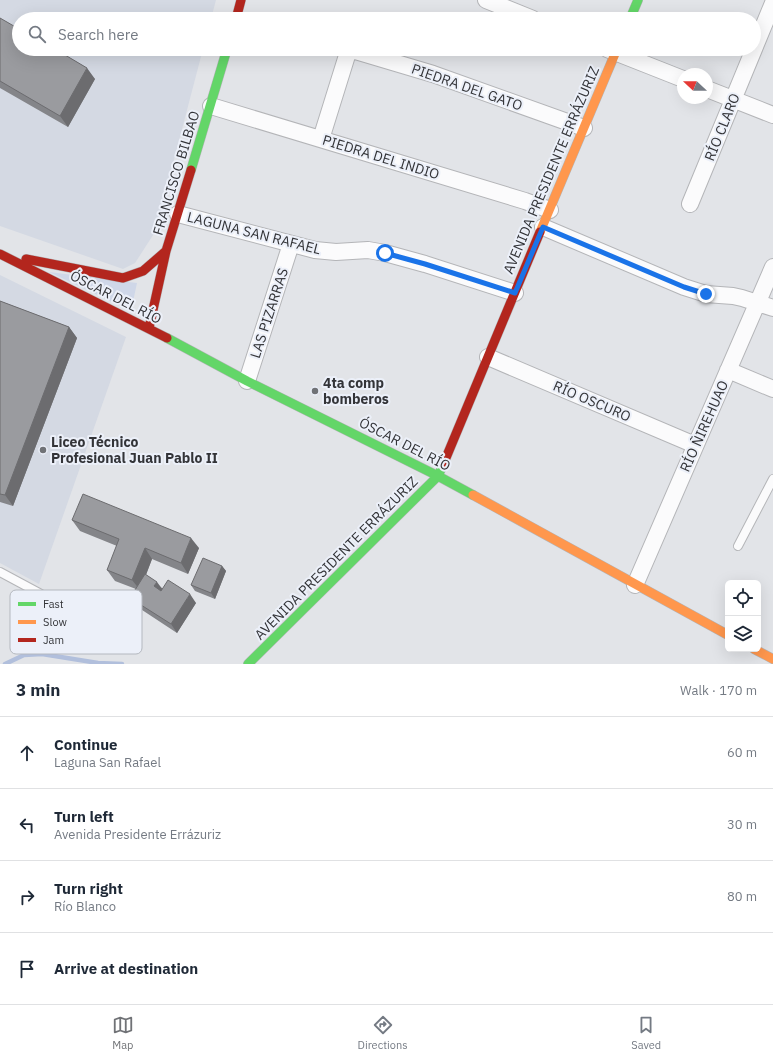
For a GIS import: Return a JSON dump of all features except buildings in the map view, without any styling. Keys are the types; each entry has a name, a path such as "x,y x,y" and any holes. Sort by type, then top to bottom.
{"street":[{"path":"238,12 241,0"},
{"path":"633,12 638,0"},
{"path":"490,1 516,12"},
{"name":"RÍO CLARO","path":"761,32 773,3"},
{"name":"FRANCISCO BILBAO","path":"0,254 123,278 143,271 166,251 225,56"},
{"name":"PIEDRA DEL GATO","path":"321,138 347,56"},
{"name":"PIEDRA DEL GATO","path":"373,56 433,74 584,128"},
{"name":"AVENIDA PRESIDENTE ERRÁZURIZ","path":"248,664 438,476 584,128 611,56"},
{"path":"627,56 677,77"},
{"name":"RÍO CLARO","path":"690,204 751,56"},
{"path":"713,91 773,115"},
{"name":"PIEDRA DEL INDIO","path":"211,106 321,138 550,210"},
{"name":"LAGUNA SAN RAFAEL","path":"178,214 315,250 336,252 368,250 385,253 425,264 515,293"},
{"path":"543,227 684,287 706,294 733,296 758,302 773,308"},
{"name":"LAS PIZARRAS","path":"247,381 291,244"},
{"path":"149,328 166,251"},
{"name":"ÓSCAR DEL RÍO","path":"0,254 149,328 247,381 438,476 725,633"},
{"name":"RÍO ÑIREHUAO","path":"635,585 773,267"},
{"name":"RÍO OSCURO","path":"488,357 695,444"},
{"path":"728,370 773,389"},
{"path":"760,652 773,659"}],"lane":[{"path":"738,546 773,479"},
{"path":"0,572 34,590"}],"shaded area":[{"path":"0,0 216,0 213,12 12,12 12,56 201,56 155,232 135,263 123,269 0,226"},
{"path":"49,272 137,283 131,311"},
{"name":"Liceo Técnico Profesional Juan Pablo II","path":"0,275 126,337 39,584 0,563"}],"waterway":[{"path":"5,664 24,655 42,654 98,663 122,664"}],"traffic: fast":[{"path":"633,12 638,0"},
{"path":"191,170 225,56"},
{"path":"167,338 247,381 438,476 473,495"},
{"path":"248,664 438,476 443,465"}],"traffic: slow":[{"path":"540,232 614,56"},
{"path":"473,495 725,633"},
{"path":"760,652 773,659"}],"traffic: jam":[{"path":"238,12 241,0"},
{"path":"149,328 166,251 191,170"},
{"path":"443,465 540,232"},
{"path":"26,259 123,278 143,271 166,251"},
{"path":"0,254 167,338"}],"place":[{"name":"4ta comp bomberos","path":"315,391"},
{"name":"Liceo Técnico Profesional Juan Pablo II","path":"43,450"}],"route":[{"path":"385,253 425,264 515,293 543,227 684,287 706,294"}]}
